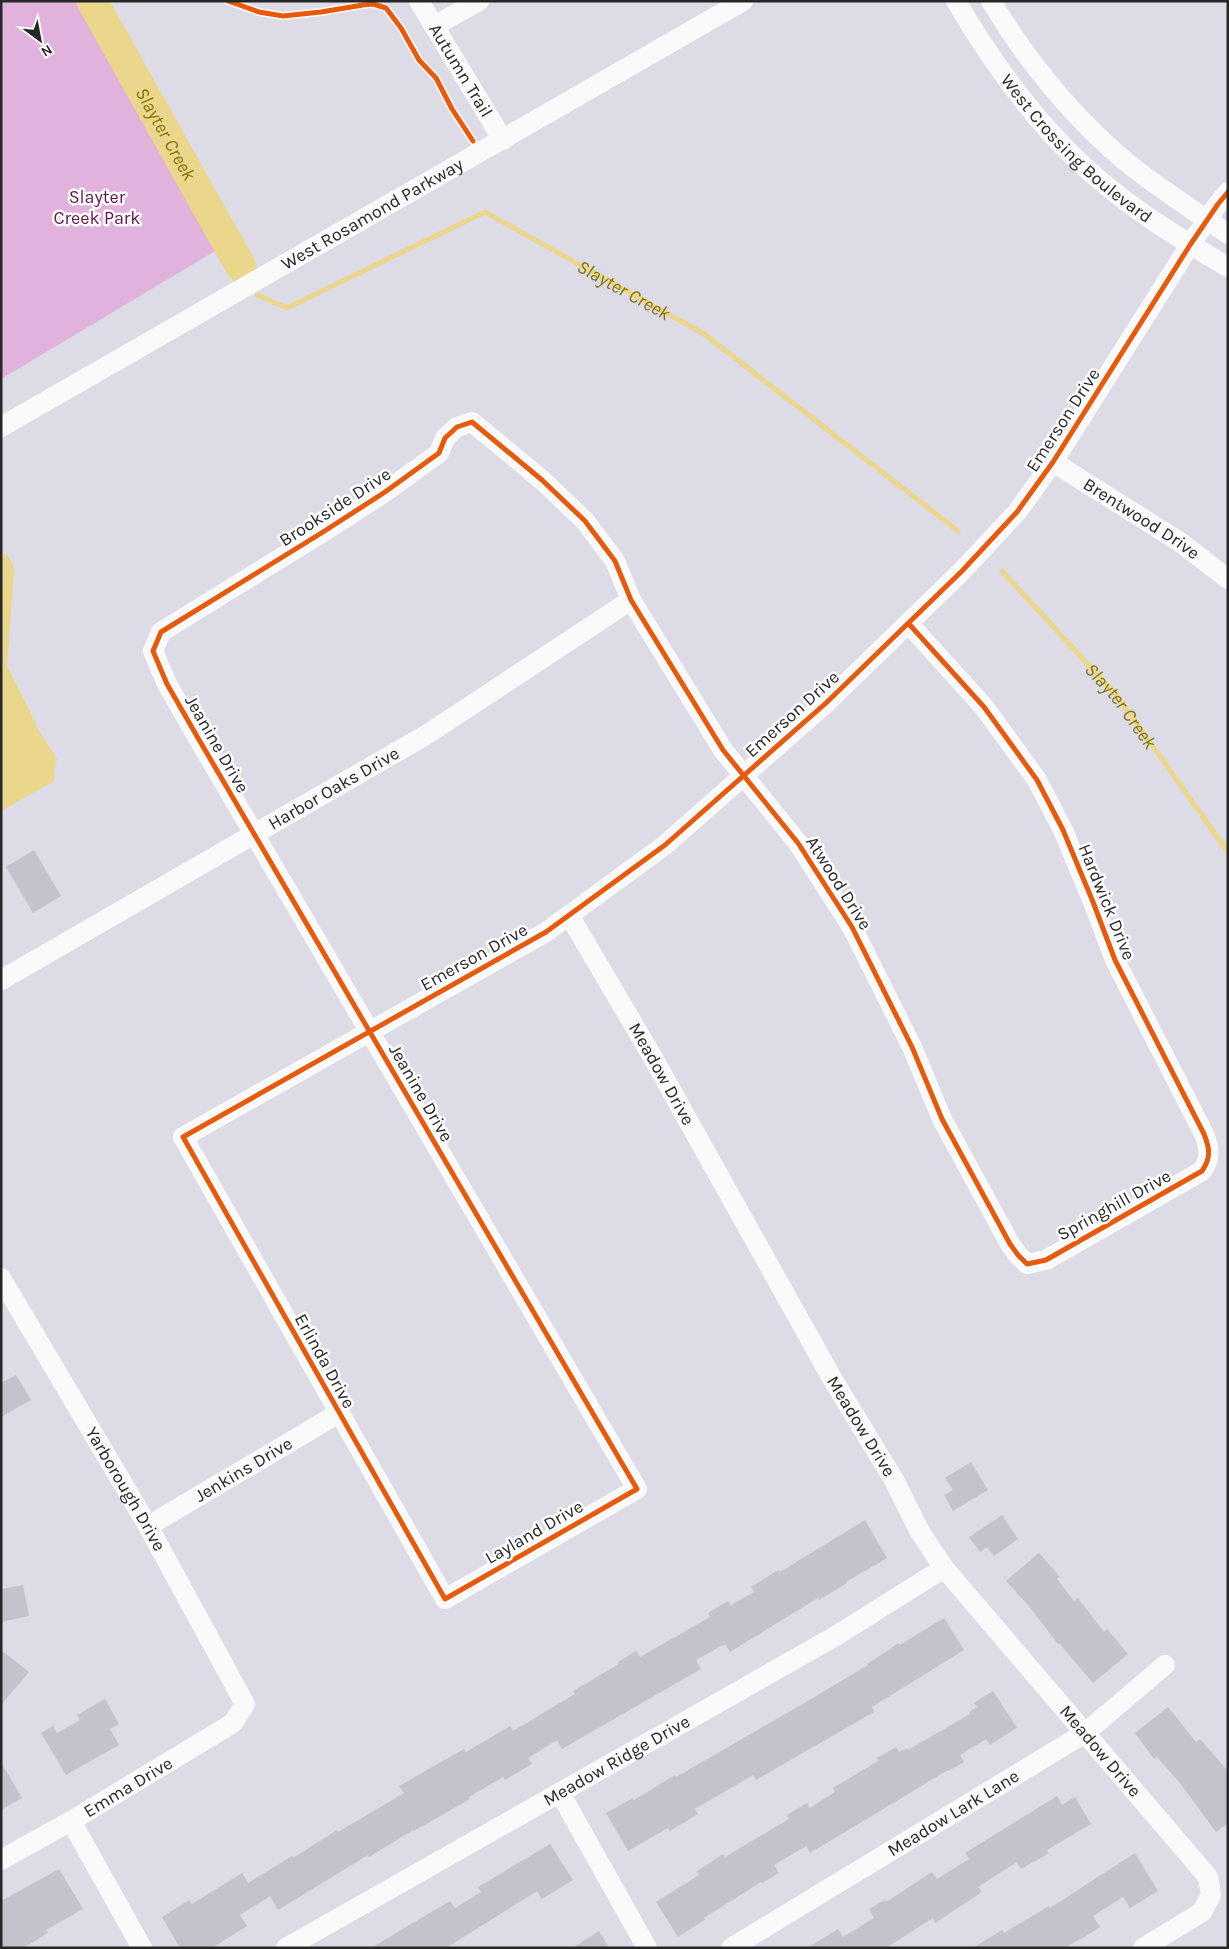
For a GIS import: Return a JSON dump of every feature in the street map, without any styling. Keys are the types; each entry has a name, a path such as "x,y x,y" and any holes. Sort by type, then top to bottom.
{"street":[{"name":"Autumn Trail","path":"419,1 503,140"},
{"path":"434,26 479,1"},
{"name":"West Rosamond Parkway","path":"1,427 743,1"},
{"name":"West Crossing Boulevard","path":"956,1 976,35 1006,78 1068,151 1129,204 1190,245 1228,267"},
{"name":"West Crossing Boulevard","path":"990,1 1027,56 1073,112 1125,160 1228,234"},
{"name":"Emerson Drive","path":"183,1137 546,932 666,845 826,704 909,624 1017,512 1053,462 1207,219 1228,192"},
{"name":"Brookside Drive","path":"188,614 385,492 438,453 445,438 457,427 472,422 486,434"},
{"name":"Atwood Drive","path":"486,434 542,480 585,521 615,560 631,600 723,750 798,843 852,926 912,1047 942,1120 1010,1244 1028,1264"},
{"name":"Brentwood Drive","path":"1053,462 1180,542 1228,579"},
{"name":"Harbor Oaks Drive","path":"1,980 426,735 631,600"},
{"name":"Jeanine Drive","path":"188,614 161,632 153,651 167,684 637,1489"},
{"name":"Hardwick Drive","path":"909,624 984,708 1037,780 1063,830 1115,960 1204,1134 1209,1148 1209,1162"},
{"name":"Meadow Drive","path":"569,915 652,1056 829,1372 894,1480 920,1532 944,1568 1208,1877 1211,1895 1202,1912 1143,1948"},
{"name":"Erlinda Drive","path":"183,1137 445,1599"},
{"name":"Springhill Drive","path":"1028,1264 1046,1260 1202,1171 1209,1162"},
{"name":"Yarborough Drive","path":"1,1278 8,1308 148,1526 245,1704"},
{"name":"Jenkins Drive","path":"148,1526 339,1413"},
{"name":"Layland Drive","path":"445,1599 637,1489"},
{"name":"Meadow Ridge Drive","path":"286,1948 834,1637 944,1568"},
{"name":"Meadow Lark Lane","path":"731,1948 1085,1733 1165,1665"},
{"name":"Emma Drive","path":"1,1860 71,1821 233,1723 245,1704"},
{"path":"560,1793 647,1948"},
{"path":"71,1821 142,1948"}],"green space":[{"name":"Slayter Creek Park","path":"1,1 86,1 230,242 1,379"}],"shaded area":[{"path":"1,554 6,554 12,562 14,571 7,666 36,726 57,759 54,769 54,781 1,811"}],"building":[{"path":"34,850 61,896 33,913 6,867"},
{"path":"16,1375 31,1400 1,1417 1,1383"},
{"path":"971,1462 988,1490 953,1511 944,1495 953,1490 945,1478"},
{"path":"1002,1515 1018,1539 994,1556 987,1547 980,1552 969,1537"},
{"path":"865,1520 887,1558 847,1583 819,1600 818,1598 730,1652 725,1644 696,1660 701,1669 562,1749 557,1740 528,1758 532,1764 505,1780 503,1777 469,1797 470,1799 413,1830 369,1857 368,1855 278,1910 270,1896 240,1915 247,1926 212,1948 180,1948 162,1917 189,1900 192,1904 242,1873 248,1883 292,1856 293,1858 337,1830 338,1832 404,1793 399,1786 464,1749 466,1752 510,1726 513,1731 575,1694 573,1691 619,1664 618,1662 636,1651 640,1657 710,1617 708,1613 728,1601 731,1605 754,1592 751,1587 778,1570 780,1572"},
{"path":"1039,1553 1060,1577 1057,1579 1074,1601 1078,1598 1104,1632 1107,1629 1128,1654 1093,1683 1006,1581"},
{"path":"23,1585 29,1616 1,1622 1,1589"},
{"path":"944,1618 964,1650 872,1707 874,1712 756,1780 753,1775 695,1809 698,1814 670,1831 668,1828 628,1851 606,1813 633,1798 634,1800 675,1775 676,1777 806,1702 868,1665 899,1643 900,1645"},
{"path":"1,1650 29,1672 1,1705"},
{"path":"993,1691 1017,1728 990,1745 986,1739 960,1755 964,1762 810,1853 806,1846 774,1865 779,1873 761,1882 704,1918 705,1920 678,1937 656,1902 699,1875 696,1872 723,1854 725,1857 789,1819 787,1815 807,1803 810,1808 835,1792 833,1788 878,1761 877,1758 896,1747 899,1752 907,1748 908,1750 970,1714 969,1712 977,1707 974,1703"},
{"path":"105,1699 119,1724 110,1729 119,1745 66,1775 41,1733 53,1726 57,1733 80,1720 77,1715"},
{"path":"1168,1707 1196,1742 1200,1739 1228,1771 1228,1823 1216,1832 1180,1783 1157,1757 1154,1759 1135,1733"},
{"path":"1,1762 22,1798 1,1810"},
{"path":"1057,1796 1062,1805 1075,1797 1091,1824 1047,1850 1049,1853 1021,1869 1017,1862 978,1887 982,1892 935,1923 933,1918 886,1948 807,1948 838,1929 843,1937 874,1918 869,1909 885,1900 886,1902 932,1872 937,1879 969,1859 965,1853"},
{"path":"550,1844 573,1880 542,1899 537,1891 446,1948 371,1948 450,1901 455,1908 481,1892 478,1887"},
{"path":"1135,1853 1158,1891 1130,1908 1123,1897 1093,1916 1100,1927 1086,1936 1064,1948 973,1948 1002,1930 1004,1933 1049,1906 1050,1908"},
{"path":"59,1869 83,1909 46,1930 48,1933 23,1948 1,1948 1,1901"},
{"path":"599,1931 609,1948 572,1948"}],"waterway":[{"name":"Slayter Creek","path":"92,1 241,267"},
{"name":"Slayter Creek","path":"257,295 287,308 485,212 704,334 958,531"},
{"name":"Slayter Creek","path":"1002,571 1117,696 1228,852"}],"cycle path":[{"path":"228,1 259,12 283,16 373,4 386,8 401,28 419,60 436,78 452,109 473,141"},
{"path":"909,624 984,707 1037,780 1063,830 1115,960 1204,1134 1208,1149 1207,1162 1202,1171 1046,1260 1027,1264 1010,1244 942,1119 912,1047 852,927 798,843 723,750 631,600 615,561 585,521 542,480 472,422 457,427 445,438 439,453 385,492 161,632 153,651 167,684 198,738 637,1489 445,1599 183,1137 546,932 665,845 826,703 962,571 1017,512 1053,462 1190,245 1228,192"}]}
